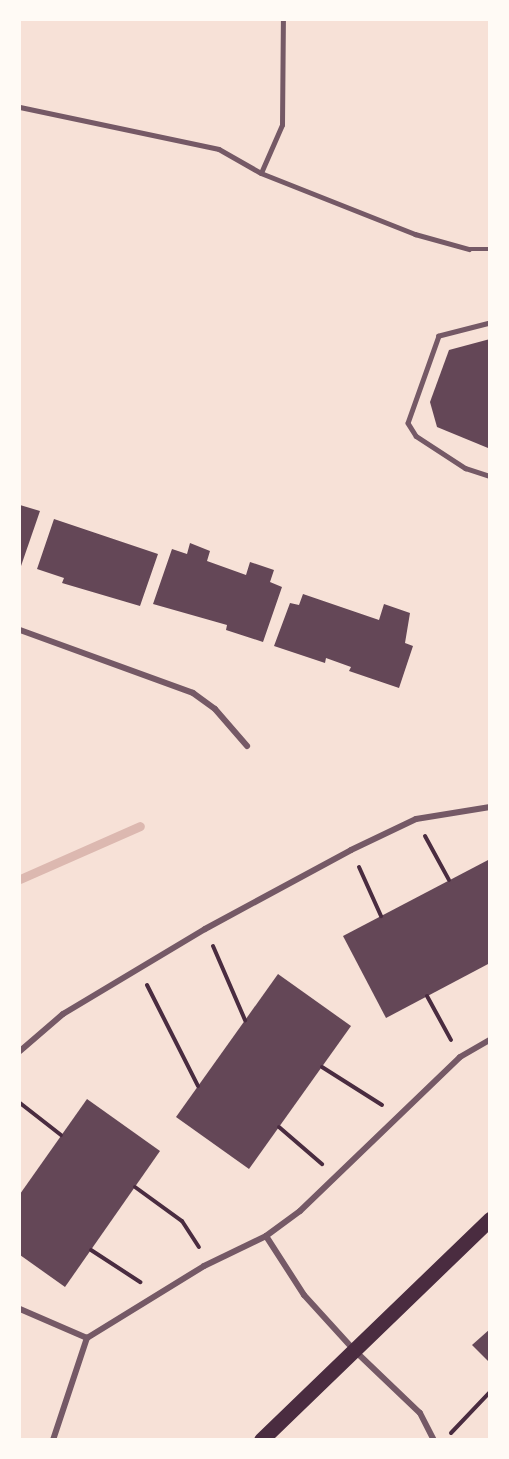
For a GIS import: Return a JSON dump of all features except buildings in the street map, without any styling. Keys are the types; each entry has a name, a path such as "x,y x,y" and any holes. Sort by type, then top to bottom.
{"main road":[{"path":"261,1440 489,1219"}],"street":[{"path":"20,630 193,693 215,709 248,746"},
{"path":"20,1051 63,1014 205,929 351,850 416,819 489,807"},
{"path":"53,1440 87,1338 210,1263 266,1236 337,1176 397,1114 460,1057 489,1040"},
{"path":"266,1236 304,1295 354,1350 420,1413 434,1440"},
{"path":"20,1309 87,1338"}],"lane":[{"path":"261,173 282,125 283,20"},
{"path":"20,107 219,150 261,173 415,234 469,249 489,249"},
{"path":"489,323 439,336 408,423 416,436 465,468 489,476"}],"path":[{"path":"416,819 450,880"},
{"path":"351,850 381,916"},
{"path":"205,929 245,1020"},
{"path":"139,969 198,1086"},
{"path":"427,996 460,1057"},
{"path":"322,1067 397,1114"},
{"path":"20,1103 61,1136"},
{"path":"279,1127 337,1176"},
{"path":"135,1187 182,1221 210,1263"},
{"path":"91,1250 158,1294"},
{"path":"446,1440 489,1392"}],"waterway":[{"path":"20,879 140,826"}]}
